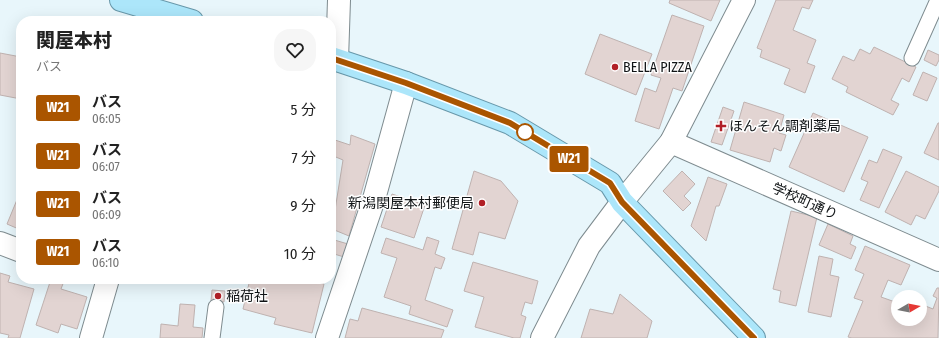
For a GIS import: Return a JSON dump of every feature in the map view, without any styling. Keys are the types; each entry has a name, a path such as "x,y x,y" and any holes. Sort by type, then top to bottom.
{"highway":[{"path":"121,0 175,16"},
{"path":"336,60 406,83 510,123 610,183 622,202 754,338"}],"street":[{"path":"336,39 340,0"},
{"path":"542,338 589,246 622,202 671,142 744,0"},
{"path":"327,338 374,199 406,83"},
{"name":"学校町通り","path":"671,142 939,260"},
{"path":"0,243 16,249"},
{"path":"91,338 103,284"}],"lane":[{"path":"912,58 938,0"},
{"path":"212,338 216,308"}],"building":[{"path":"670,0 720,0 711,21 669,3"},
{"path":"776,0 813,0 809,9 802,7 793,30 816,40 807,63 815,66 805,93 784,84 790,69 760,57 762,50 757,48"},
{"path":"672,15 704,26 682,91 673,88 659,129 635,121 645,88 656,92 661,78 651,75"},
{"path":"600,34 652,54 636,95 585,74"},
{"path":"874,47 916,67 909,82 902,78 891,100 899,104 893,115 846,92 848,87 832,79 843,56 854,61 860,49 870,54"},
{"path":"928,50 939,55 939,60 936,66 924,60"},
{"path":"0,53 16,56 16,98 0,95"},
{"path":"923,72 937,78 927,101 913,95"},
{"path":"744,102 784,115 779,133 786,135 781,151 774,148 770,162 730,150"},
{"path":"723,107 734,111 722,145 711,142"},
{"path":"813,113 868,137 844,192 789,167"},
{"path":"939,123 939,160 924,153"},
{"path":"351,135 375,144 349,236 336,231 336,204 343,160 336,157 336,140 350,145"},
{"path":"883,149 902,157 879,208 860,200 868,182 861,179 869,160 877,163"},
{"path":"474,171 501,181 518,201 505,239 479,232 473,255 452,249"},
{"path":"682,171 695,184 684,196 691,203 683,211 663,191"},
{"path":"906,171 939,187 939,191 925,219 916,215 911,225 885,212"},
{"path":"708,177 727,184 719,206 716,206 706,241 691,226"},
{"path":"392,194 425,205 414,238 381,227"},
{"path":"16,202 16,228 7,224"},
{"path":"791,211 817,217 796,306 779,302 781,291 773,289"},
{"path":"828,224 853,236 850,244 856,247 851,259 819,245"},
{"path":"427,237 439,241 435,254 445,258 441,269 435,267 425,300 453,310 447,327 409,314 411,306 384,297 397,258 381,253 386,238 423,250"},
{"path":"336,240 348,244 344,257 336,255"},
{"path":"865,246 910,265 901,285 888,280 881,297 891,301 891,326 927,326 927,307 933,309 937,298 933,296 937,288 939,288 938,338 848,337 863,301 854,298 864,274 855,270"},
{"path":"819,256 833,259 830,275 839,277 831,317 808,312"},
{"path":"473,262 538,281 532,304 525,302 521,315 526,317 520,338 514,338 475,327 484,297 464,291"},
{"path":"0,273 10,276 8,282 34,289 20,338 8,338 9,335 0,333"},
{"path":"49,284 63,284 61,289 87,297 77,329 61,324 58,333 36,325"},
{"path":"249,284 324,284 312,333 274,324 276,318 243,309"},
{"path":"212,290 225,291 224,302 211,301"},
{"path":"620,294 652,321 647,338 581,338 590,309 613,314"},
{"path":"180,304 195,305 193,327 203,328 202,338 160,338 161,324 178,326"},
{"path":"362,308 444,330 441,338 345,338 350,319 358,321"}],"bus line":[{"name":"W21","path":"336,60 406,83 510,123 610,183 622,202 754,338"}],"place":[{"name":"BELLA PIZZA","path":"615,67"},
{"name":"ほんそん調剤薬局","path":"721,126"},
{"name":"新潟関屋本村郵便局","path":"482,203"},
{"name":"稲荷社","path":"218,296"}]}
